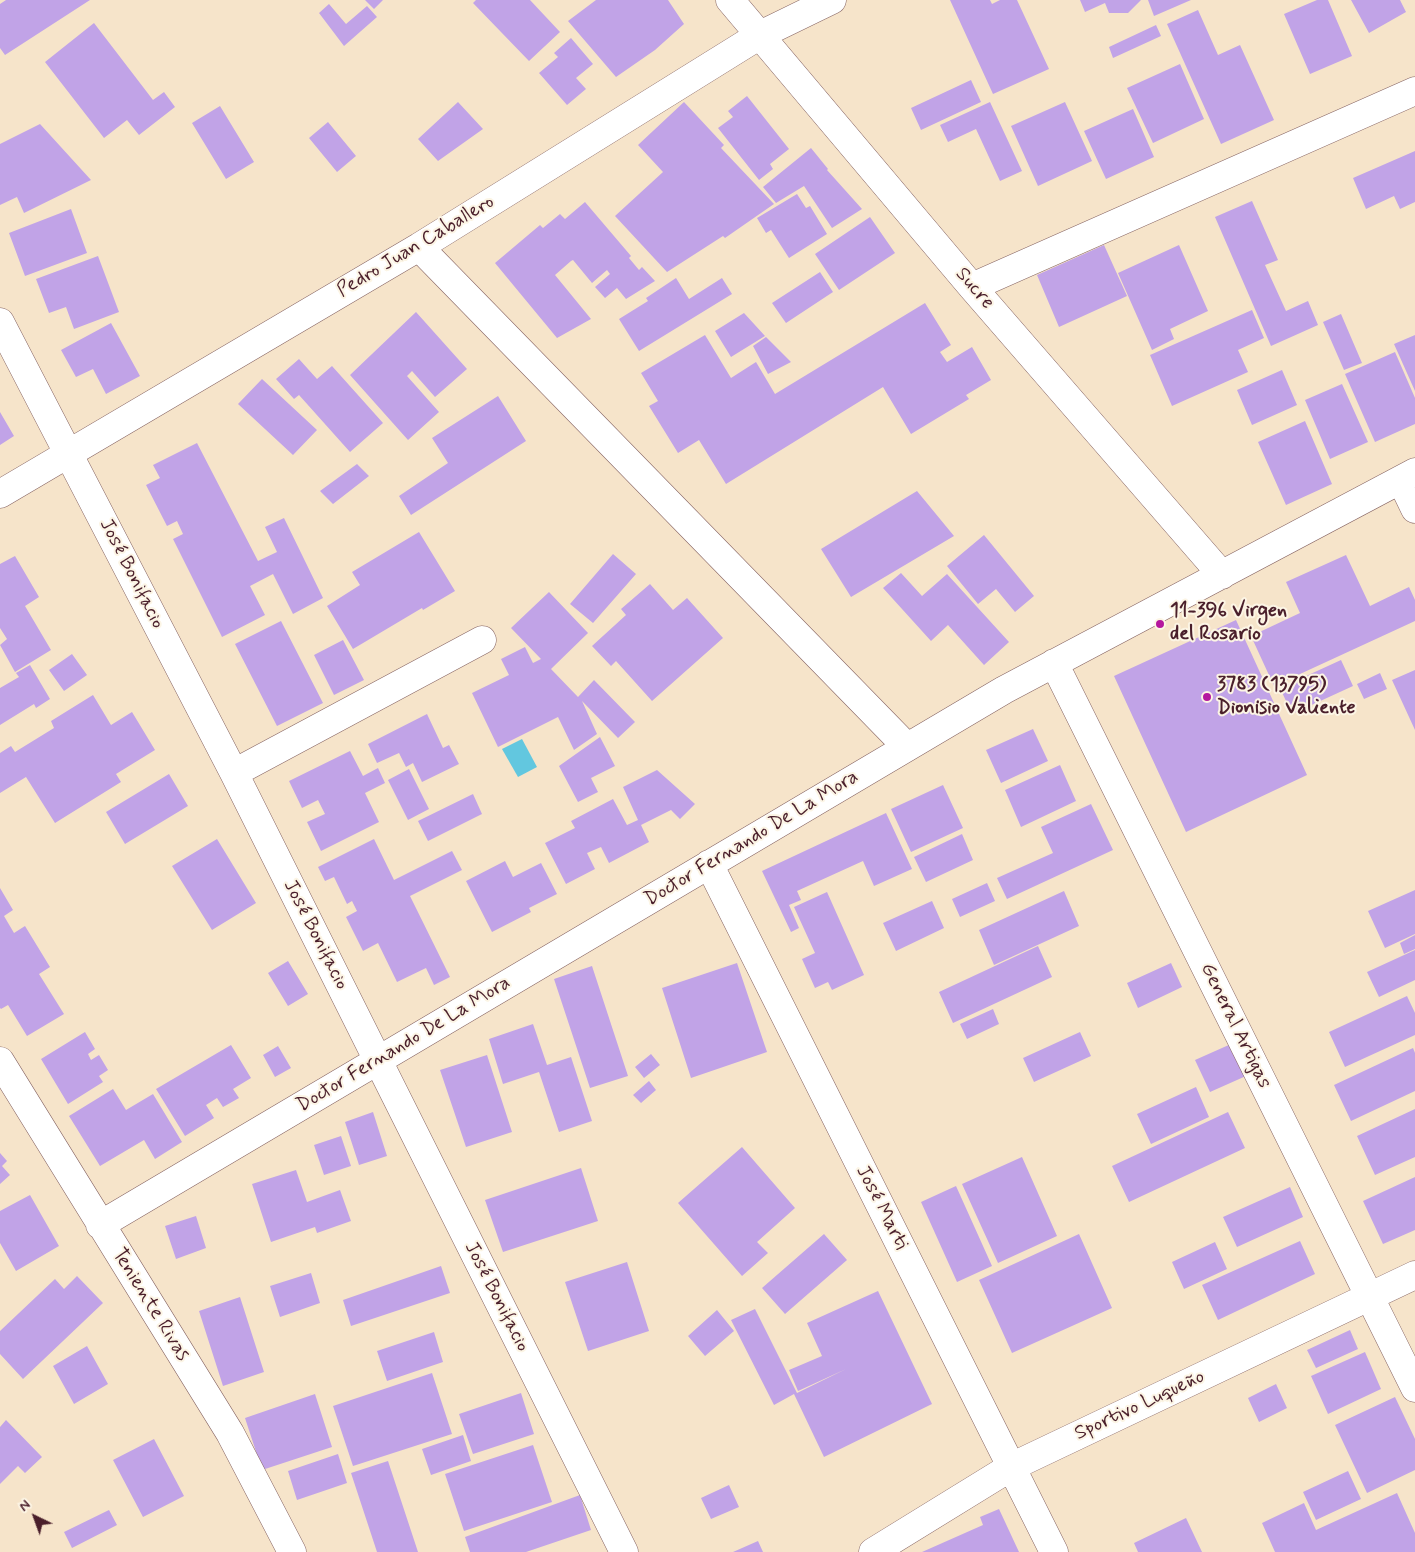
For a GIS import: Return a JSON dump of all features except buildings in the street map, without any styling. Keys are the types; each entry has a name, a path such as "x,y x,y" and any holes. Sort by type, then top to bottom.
{"street":[{"name":"Sucre","path":"730,0 972,288 1222,575"},
{"name":"Pedro Juan Caballero","path":"0,494 68,452 419,246 760,36 832,0"},
{"path":"972,288 1415,91"},
{"path":"419,246 908,747"},
{"name":"José Bonifacio","path":"0,322 234,773 624,1552"},
{"path":"1408,476 1415,509"},
{"name":"Doctor Fernando De La Mora","path":"100,1225 709,864 1054,663 1408,476"},
{"path":"234,773 482,640"},
{"name":"General Artigas","path":"1054,663 1415,1388"},
{"name":"José Marti","path":"709,864 1054,1552"},
{"name":"Teniente Rivas","path":"0,1061 230,1432 292,1552"},
{"name":"Sportivo Luqueño","path":"873,1552 1011,1467 1415,1275"}],"water":[{"path":"522,739 537,767 518,777 502,749"}],"place":[{"name":"11-396 Virgen del Rosario","path":"1160,624"},
{"name":"3783 (13795) Dionisio Valiente","path":"1207,697"}]}
